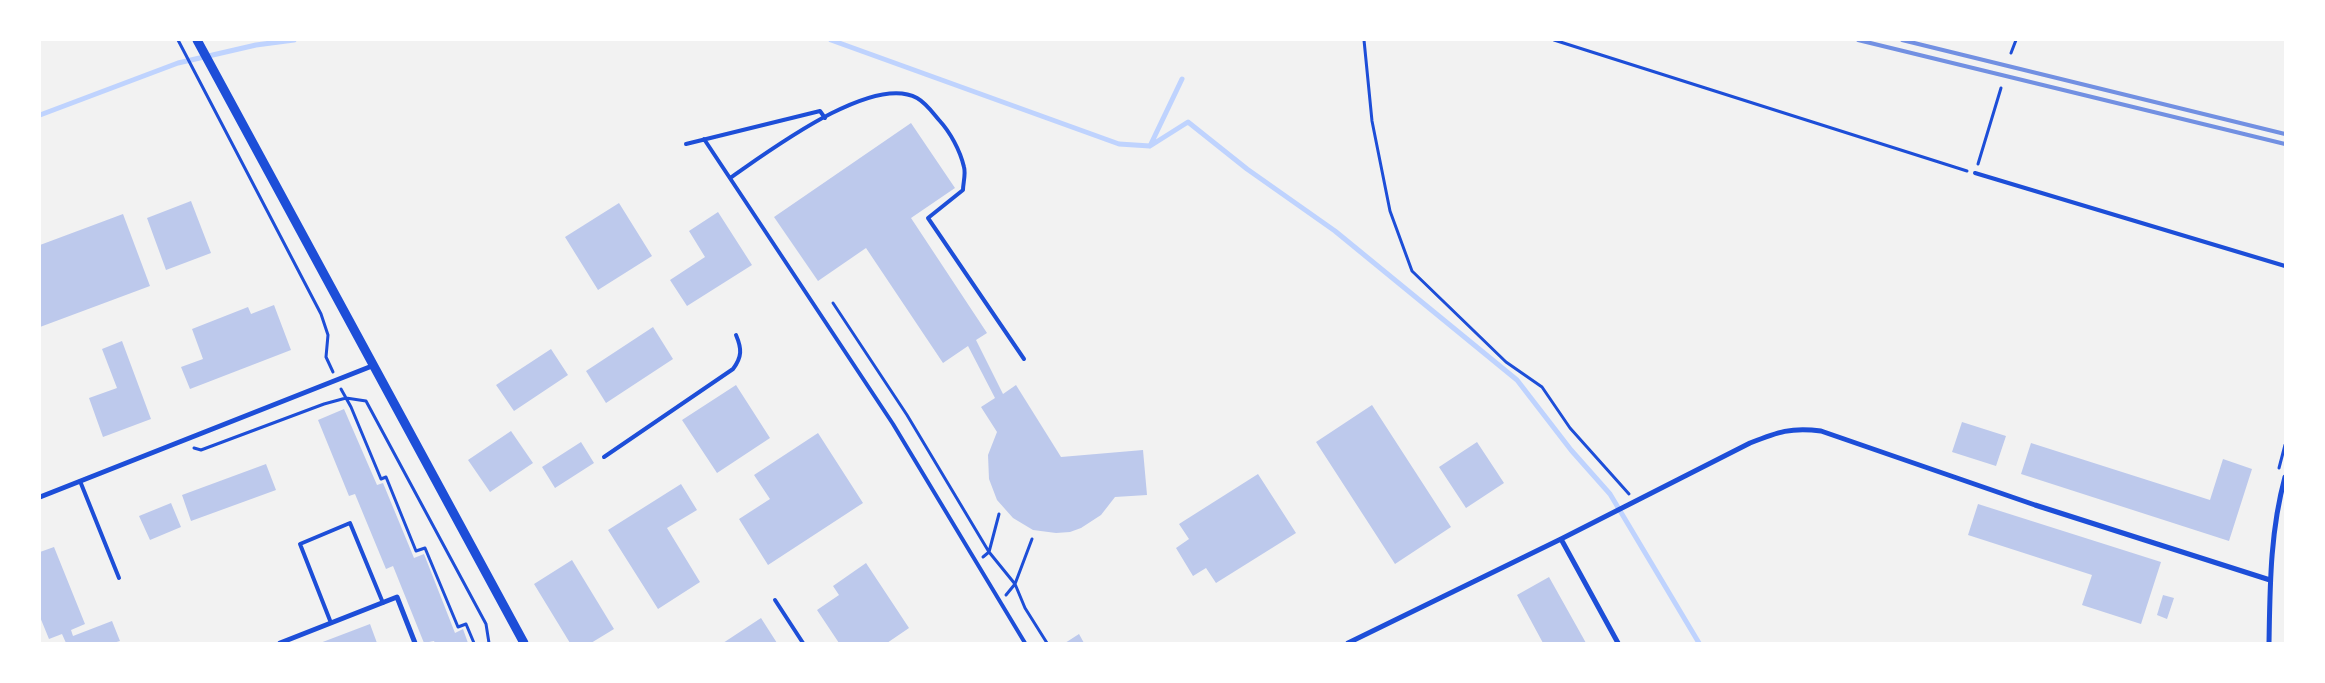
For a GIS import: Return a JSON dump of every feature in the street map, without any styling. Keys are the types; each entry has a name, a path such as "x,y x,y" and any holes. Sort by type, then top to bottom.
{"street":[{"path":"197,40 220,87 524,643"},
{"path":"40,497 372,366"},
{"path":"1348,643 1608,516 1750,443 1776,433 1799,428 1822,430 2035,505 2270,580"},
{"path":"2269,643 2273,537 2285,477"},
{"path":"1561,539 1618,643"},
{"path":"280,643 396,598 415,643"}],"lane":[{"path":"730,178 847,105 870,97 894,93 917,98 948,130 964,168 963,190 928,218 1024,359"},
{"path":"686,144 820,111 825,118"},
{"path":"704,139 894,424 1025,643"},
{"path":"1975,173 2285,266"},
{"path":"604,457 733,369 740,360 741,346 736,335"},
{"path":"80,481 119,578"},
{"path":"331,623 300,544 350,523 383,603"},
{"path":"775,600 803,643"}],"path":[{"path":"178,40 321,314 328,335 326,357 351,407 381,479 386,477 416,551 425,548 458,627 466,624 474,643"},
{"path":"1364,40 1372,121 1390,211 1412,271 1506,362 1542,387 1570,428 1636,501"},
{"path":"1554,40 1975,173 2001,88"},
{"path":"2011,53 2016,40"},
{"path":"833,303 907,415 989,552 1015,584 1025,608 1046,643"},
{"path":"176,443 201,450 324,404 346,398 366,401 486,624 489,643"},
{"path":"977,562 989,552 999,514"},
{"path":"1000,604 1015,584 1032,539"}],"building":[{"path":"911,123 955,188 911,218 987,333 976,340 1003,394 1016,385 1061,457 1143,450 1147,495 1115,497 1101,515 1081,528 1070,532 1056,533 1033,530 1013,518 997,500 989,479 988,455 997,432 981,407 995,398 968,346 943,363 866,248 818,281 774,217"},
{"path":"191,201 211,253 166,270 147,218"},
{"path":"619,203 652,256 598,290 565,237"},
{"path":"718,212 752,265 687,306 670,280 705,257 689,231"},
{"path":"123,214 150,286 40,327 40,245"},
{"path":"274,305 291,350 190,389 181,367 203,359 192,329 248,307 251,314"},
{"path":"653,327 673,359 606,403 586,371"},
{"path":"122,341 151,419 103,437 89,398 117,388 102,349"},
{"path":"551,349 568,375 514,411 496,385"},
{"path":"736,385 770,438 717,473 682,420"},
{"path":"1372,405 1451,527 1395,564 1316,442"},
{"path":"344,409 377,485 383,483 414,558 424,554 455,633 463,629 468,643 435,643 434,641 424,643 393,566 386,569 355,494 349,496 318,420"},
{"path":"1962,422 2006,436 1996,466 1952,452"},
{"path":"511,431 533,463 490,492 468,460"},
{"path":"818,433 863,503 768,565 739,519 770,499 754,475"},
{"path":"581,442 594,463 555,488 542,467"},
{"path":"1477,442 1504,483 1466,508 1439,467"},
{"path":"2031,443 2210,500 2223,459 2252,469 2229,541 2021,474"},
{"path":"266,464 276,490 191,521 182,495"},
{"path":"1258,474 1296,533 1216,583 1206,568 1193,576 1176,548 1189,539 1179,524"},
{"path":"681,484 697,510 667,528 700,582 658,609 608,530"},
{"path":"171,503 181,527 150,540 139,516"},
{"path":"1978,504 2161,562 2141,624 2082,605 2092,575 1968,535"},
{"path":"54,547 85,624 71,630 73,636 112,621 120,641 113,643 66,643 62,634 49,639 40,617 40,552"},
{"path":"572,560 614,629 591,643 570,643 534,584"},
{"path":"866,563 909,628 887,643 839,643 817,610 839,595 833,586"},
{"path":"1549,577 1586,643 1543,643 1517,595"},
{"path":"2163,595 2174,598 2167,619 2157,615"},
{"path":"761,618 777,643 723,643"},
{"path":"370,624 377,643 320,643"},
{"path":"1079,634 1084,643 1065,643"}],"waterway":[{"path":"40,115 178,63 256,45 294,40"},
{"path":"831,40 1119,144 1150,146 1182,79"},
{"path":"1150,146 1188,122 1247,169 1335,231 1517,380 1571,450 1610,494 1699,643"}],"railway":[{"path":"1858,40 2285,144"},
{"path":"1902,40 2285,134"}]}
